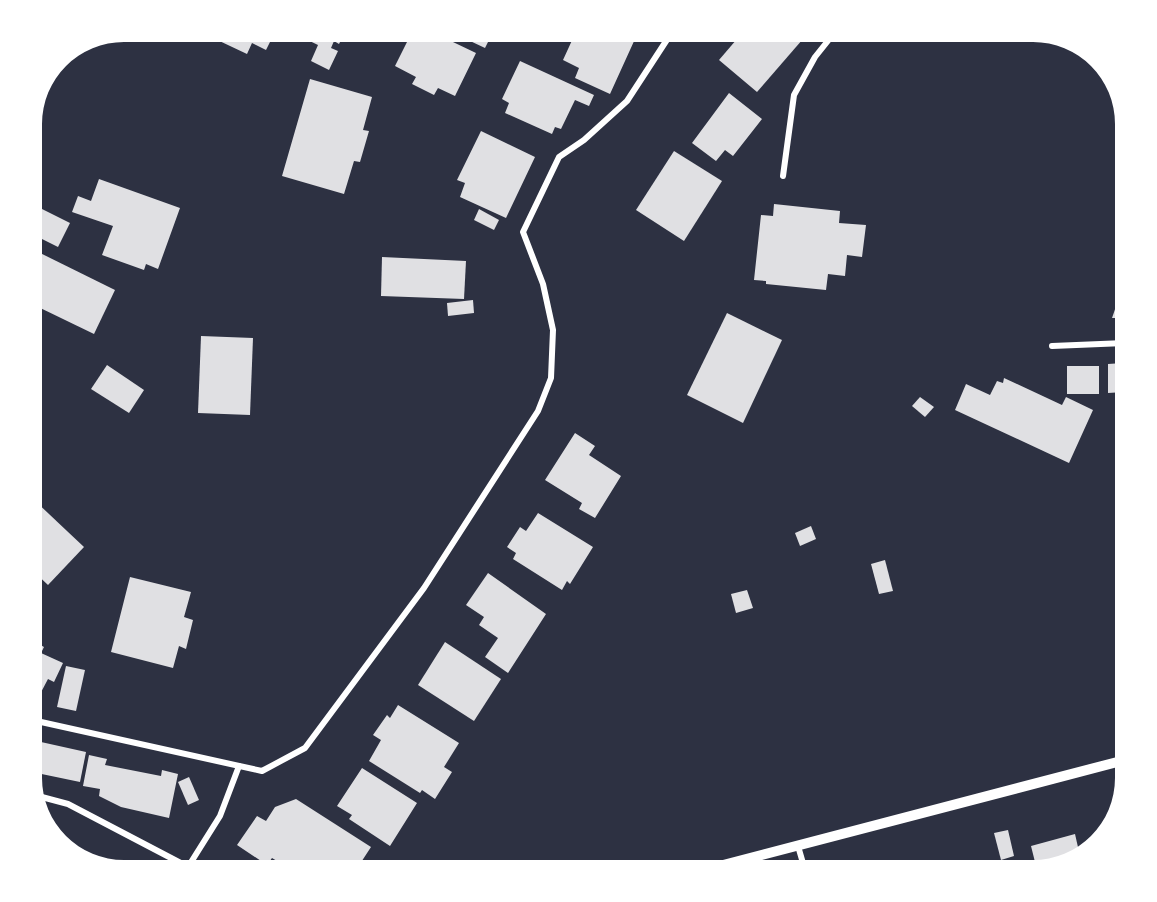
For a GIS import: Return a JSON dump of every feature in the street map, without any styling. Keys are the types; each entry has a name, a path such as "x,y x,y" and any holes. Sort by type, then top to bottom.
{"street":[{"path":"42,722 262,771 305,748 424,588 538,411 551,378 553,330 543,284 523,232 559,157 584,140 627,101 665,42"},
{"path":"783,176 794,95 815,57 827,42"},
{"path":"1052,346 1115,343"},
{"path":"743,860 1115,763"},
{"path":"196,860 220,816 239,766"},
{"path":"45,798 68,804 174,860"},
{"path":"798,846 802,860"}],"building":[{"path":"222,42 270,42 266,50 252,43 247,54"},
{"path":"312,42 334,42 331,48 338,51 329,70 311,61 318,45"},
{"path":"407,42 453,42 476,53 455,96 438,88 434,95 412,84 416,77 395,66"},
{"path":"472,42 488,42 485,48"},
{"path":"571,42 634,42 610,94 575,78 579,68 563,60"},
{"path":"734,42 800,42 757,92 719,60"},
{"path":"520,61 594,95 589,106 575,100 561,129 555,127 552,134 505,113 509,103 502,99"},
{"path":"310,79 372,97 363,130 369,131 360,162 354,161 344,194 282,176"},
{"path":"729,93 762,119 733,156 725,150 716,161 692,143"},
{"path":"481,131 535,157 506,218 460,197 465,183 457,180"},
{"path":"674,151 722,181 684,241 636,210"},
{"path":"99,179 180,208 158,269 146,264 144,270 102,255 113,226 72,212 78,196 91,201"},
{"path":"774,204 840,211 839,223 866,225 862,257 847,255 845,276 828,274 826,290 766,284 766,281 754,280 761,215 773,216"},
{"path":"42,209 70,223 58,247 42,239"},
{"path":"479,209 499,220 494,230 474,220"},
{"path":"42,254 115,290 94,334 42,309"},
{"path":"382,257 466,261 464,299 381,296"},
{"path":"473,300 474,313 448,316 447,303"},
{"path":"727,313 782,340 743,423 687,395"},
{"path":"201,336 253,338 250,415 198,413"},
{"path":"1108,364 1115,364 1115,393 1108,393"},
{"path":"107,365 144,390 129,413 91,389"},
{"path":"1067,366 1099,366 1099,394 1067,394"},
{"path":"1004,378 1062,405 1066,397 1093,410 1069,463 955,410 966,384 990,395 997,381 1003,383"},
{"path":"920,397 934,407 925,417 912,406"},
{"path":"575,433 595,446 589,455 621,476 595,518 579,509 582,503 545,480"},
{"path":"42,507 84,547 48,585 42,579"},
{"path":"538,513 593,547 570,584 567,581 562,590 513,559 516,553 507,547 520,527 526,531"},
{"path":"811,526 816,539 800,546 795,533"},
{"path":"885,560 893,591 879,594 871,564"},
{"path":"488,573 546,614 508,673 485,657 498,638 479,625 484,617 466,605"},
{"path":"130,577 191,592 184,617 193,620 186,649 179,646 173,668 111,652"},
{"path":"747,590 753,608 736,613 731,594"},
{"path":"445,642 501,679 474,721 418,685"},
{"path":"42,653 63,663 54,682 48,679 42,690"},
{"path":"66,666 85,670 76,711 57,707"},
{"path":"398,705 459,743 444,767 452,772 435,799 422,790 420,793 369,761 381,740 373,735 387,715 390,718"},
{"path":"42,742 86,752 80,782 42,774"},
{"path":"89,755 107,759 105,765 161,776 162,770 178,774 169,818 121,807 99,796 100,789 83,786"},
{"path":"362,768 417,803 390,846 349,819 352,815 337,806"},
{"path":"189,777 199,800 188,805 178,782"},
{"path":"296,799 371,847 363,860 275,860 272,858 260,860 237,845 257,816 266,821 275,807"},
{"path":"1008,830 1014,856 1001,860 994,833"},
{"path":"1075,834 1078,847 1059,856 1034,860 1031,846"}]}
